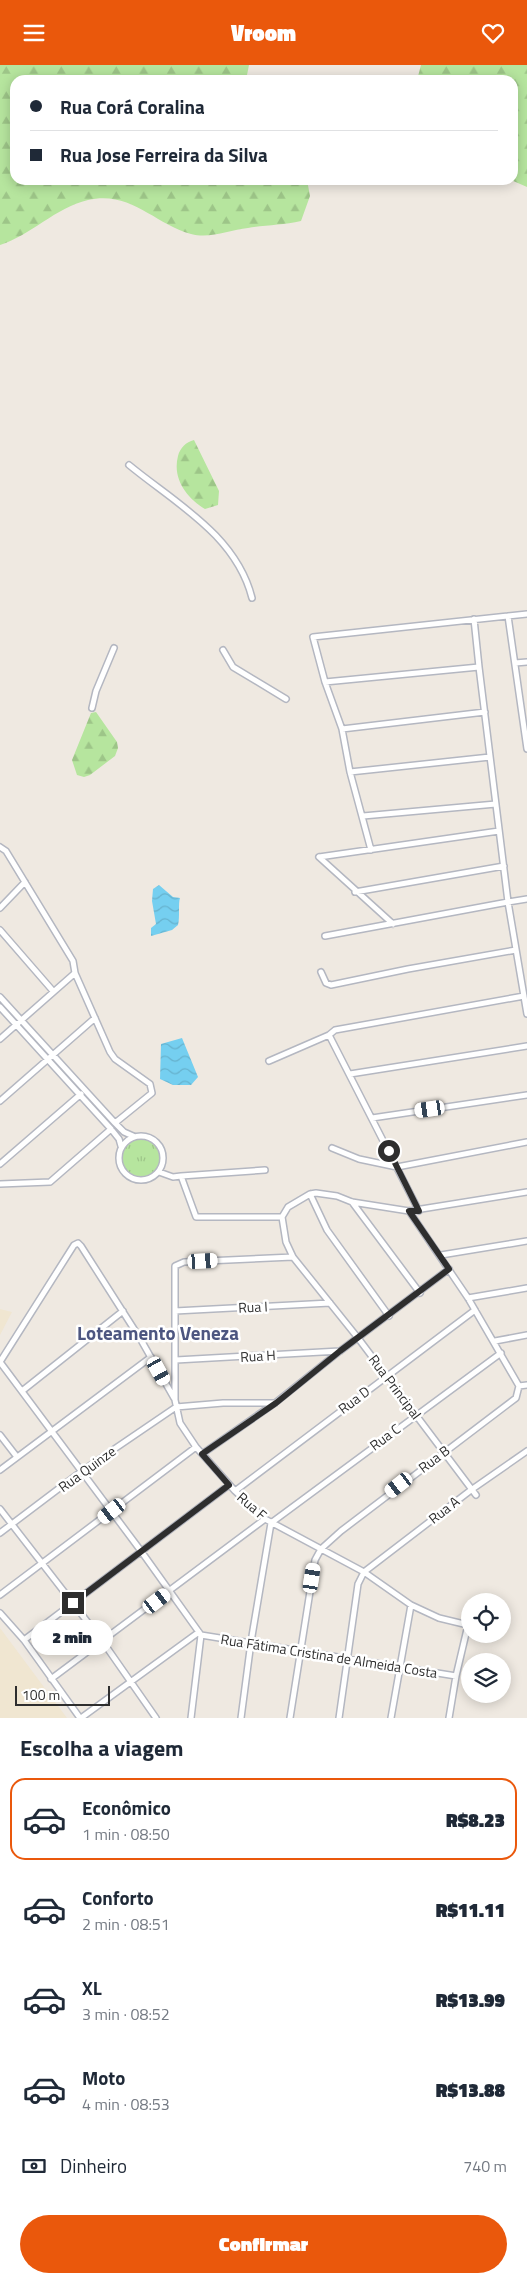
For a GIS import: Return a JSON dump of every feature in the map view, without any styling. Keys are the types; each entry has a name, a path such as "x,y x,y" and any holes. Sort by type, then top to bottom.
{"street":[{"path":"129,465 196,514 216,535 246,580 252,598"},
{"path":"371,850 350,772 342,729 325,682 313,637 527,614"},
{"path":"508,616 524,710 527,749"},
{"path":"474,619 508,902 527,1014"},
{"path":"92,709 96,691 114,648"},
{"path":"223,650 233,667 286,699"},
{"path":"515,663 527,662"},
{"path":"325,682 479,667"},
{"path":"342,729 485,712"},
{"path":"350,772 490,757"},
{"path":"362,817 496,804"},
{"path":"392,924 319,857 499,831"},
{"path":"1,847 25,882 73,961 75,973 110,1052 115,1059 150,1084 152,1088 152,1093 115,1123"},
{"path":"355,891 504,865"},
{"path":"0,908 25,882"},
{"path":"325,936 527,899"},
{"path":"0,930 53,991"},
{"path":"321,972 326,983 331,985 516,950"},
{"path":"0,1039 75,973"},
{"path":"269,1061 329,1035 335,1030 524,996"},
{"path":"0,997 124,1132 133,1136 149,1136 161,1146 164,1161 159,1172 149,1179 142,1180 127,1175 119,1162 121,1147 119,1139 0,1007"},
{"path":"0,1101 96,1018"},
{"path":"329,1035 419,1211"},
{"path":"350,1075 527,1046"},
{"path":"0,1164 85,1091"},
{"path":"372,1118 527,1095"},
{"path":"0,1184 50,1182 110,1129"},
{"path":"121,1147 133,1136"},
{"path":"332,1148 359,1159 397,1167 527,1142"},
{"path":"159,1172 173,1177 265,1170"},
{"path":"181,1175 196,1217 282,1217 288,1207 310,1194 331,1195 352,1202 419,1211 527,1192"},
{"path":"310,1194 326,1230 389,1315"},
{"path":"352,1202 420,1293"},
{"path":"409,1211 441,1255 468,1298 519,1387 527,1385"},
{"name":"Rua Principal","path":"282,1217 286,1242 293,1257 358,1338 476,1495"},
{"path":"441,1255 527,1241"},
{"path":"175,1400 123,1311 81,1246 76,1243 0,1362 112,1511 200,1634 191,1718"},
{"name":"Rua F","path":"293,1257 184,1262 177,1264 175,1269 175,1400 180,1423 196,1447 229,1485 265,1519 364,1572 411,1605 439,1618 468,1625 456,1676"},
{"path":"202,1454 276,1403 340,1351 420,1293 449,1269"},
{"path":"468,1298 527,1288"},
{"name":"Rua I","path":"175,1311 330,1303"},
{"name":"Rua D","path":"235,1491 475,1310"},
{"path":"22,1391 123,1311"},
{"path":"494,1341 527,1335"},
{"name":"Rua H","path":"176,1360 340,1351"},
{"name":"Rua C","path":"271,1523 501,1353"},
{"path":"0,1470 151,1357"},
{"name":"Rua B","path":"321,1549 340,1531 443,1451 516,1398 519,1387"},
{"path":"176,1407 223,1403 276,1403"},
{"name":"Rua Quinze","path":"0,1533 82,1471 176,1407"},
{"path":"0,1435 17,1457"},
{"path":"0,1595 44,1564 196,1447"},
{"name":"Rua A","path":"364,1572 471,1490 527,1451"},
{"path":"24,1641 229,1485"},
{"path":"0,1509 104,1642 156,1718"},
{"path":"51,1679 104,1642 265,1519"},
{"path":"241,1718 251,1642 271,1523"},
{"path":"290,1718 315,1560 321,1549"},
{"path":"339,1718 358,1585 364,1572"},
{"path":"392,1718 411,1605"},
{"path":"0,1613 24,1641 80,1718 130,1681 200,1634"},
{"name":"Rua Fátima Cristina de Almeida Costa","path":"200,1634 456,1676"},
{"path":"450,1718 456,1676"}],"shaded area":[{"path":"0,1309 12,1312 0,1335"},
{"path":"0,1628 67,1718 0,1718"}],"green space":[{"path":"0,65 249,65 247,75 10,75 10,185 308,185 310,196 301,221 241,229 213,235 191,234 166,223 142,209 117,200 103,198 88,200 65,209 22,235 0,245"},
{"path":"421,65 527,65 527,187 518,183 518,75 418,75"},
{"path":"194,440 219,491 218,505 205,509 198,505 182,487 177,472 180,450"},
{"path":"96,712 117,742 118,748 115,756 90,775 84,777 77,775 72,760 91,713"},
{"path":"141,1139 155,1144 160,1158 155,1172 141,1177 127,1172 122,1158 127,1144"}],"water":[{"path":"159,885 173,897 180,898 179,922 172,930 151,936 151,928 156,924 152,901 153,889"},
{"path":"182,1038 198,1077 191,1085 173,1085 160,1079 161,1044"}],"district":[{"name":"Loteamento Veneza","path":"158,1333"}],"route":[{"path":"73,1603 229,1485 202,1454 276,1403 340,1351 420,1293 449,1269 409,1211 419,1211 389,1151"}]}
